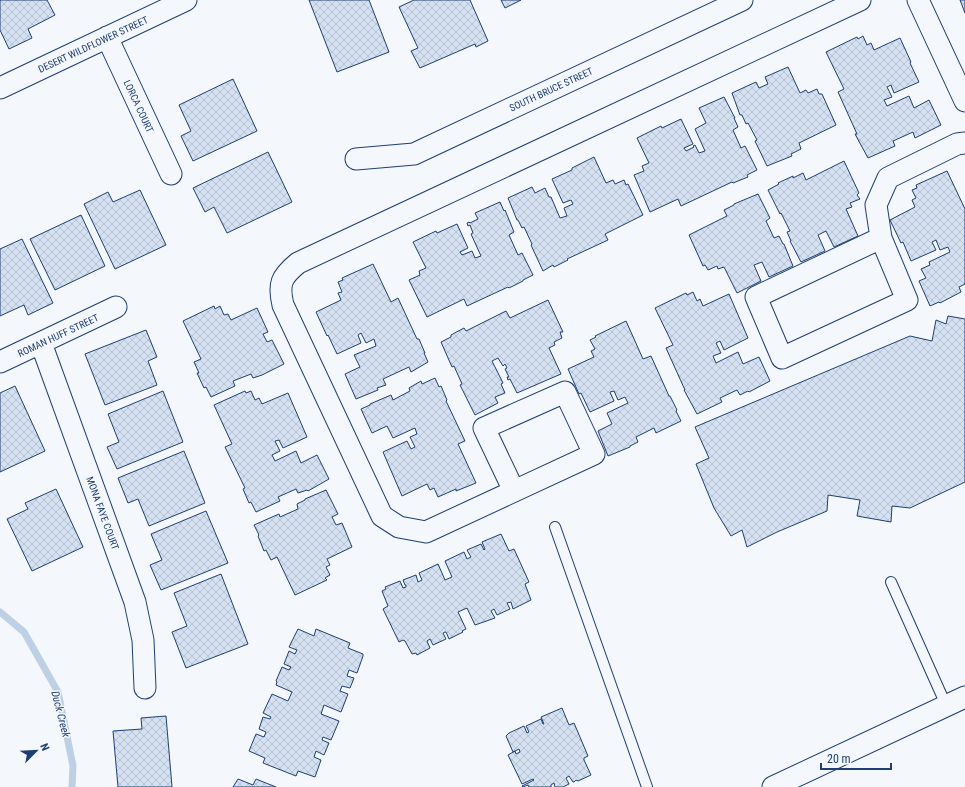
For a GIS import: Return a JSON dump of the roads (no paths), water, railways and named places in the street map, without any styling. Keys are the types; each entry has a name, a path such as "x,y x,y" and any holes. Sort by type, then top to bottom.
{"street":[{"name":"DESERT WILDFLOWER STREET","path":"0,88 186,0"},
{"name":"SOUTH BRUCE STREET","path":"356,159 414,154 742,0"},
{"path":"514,491 484,428 565,392 594,454 426,532 399,527 382,516 283,305 280,288 284,277 298,263 860,0"},
{"path":"918,0 965,101"},
{"name":"LORCA COURT","path":"107,37 171,174"},
{"path":"882,238 756,297 782,358 907,300 882,238 876,205 888,178 957,144 965,143"},
{"name":"ROMAN HUFF STREET","path":"0,362 116,307"},
{"name":"MONA FAYE COURT","path":"41,343 135,602 143,640 145,688"},
{"path":"773,787 965,696"}],"lane":[{"path":"555,527 647,787"},
{"path":"891,582 946,705"}],"waterway":[{"name":"Duck Creek","path":"0,612 24,632 58,692 73,766 72,787"}]}
